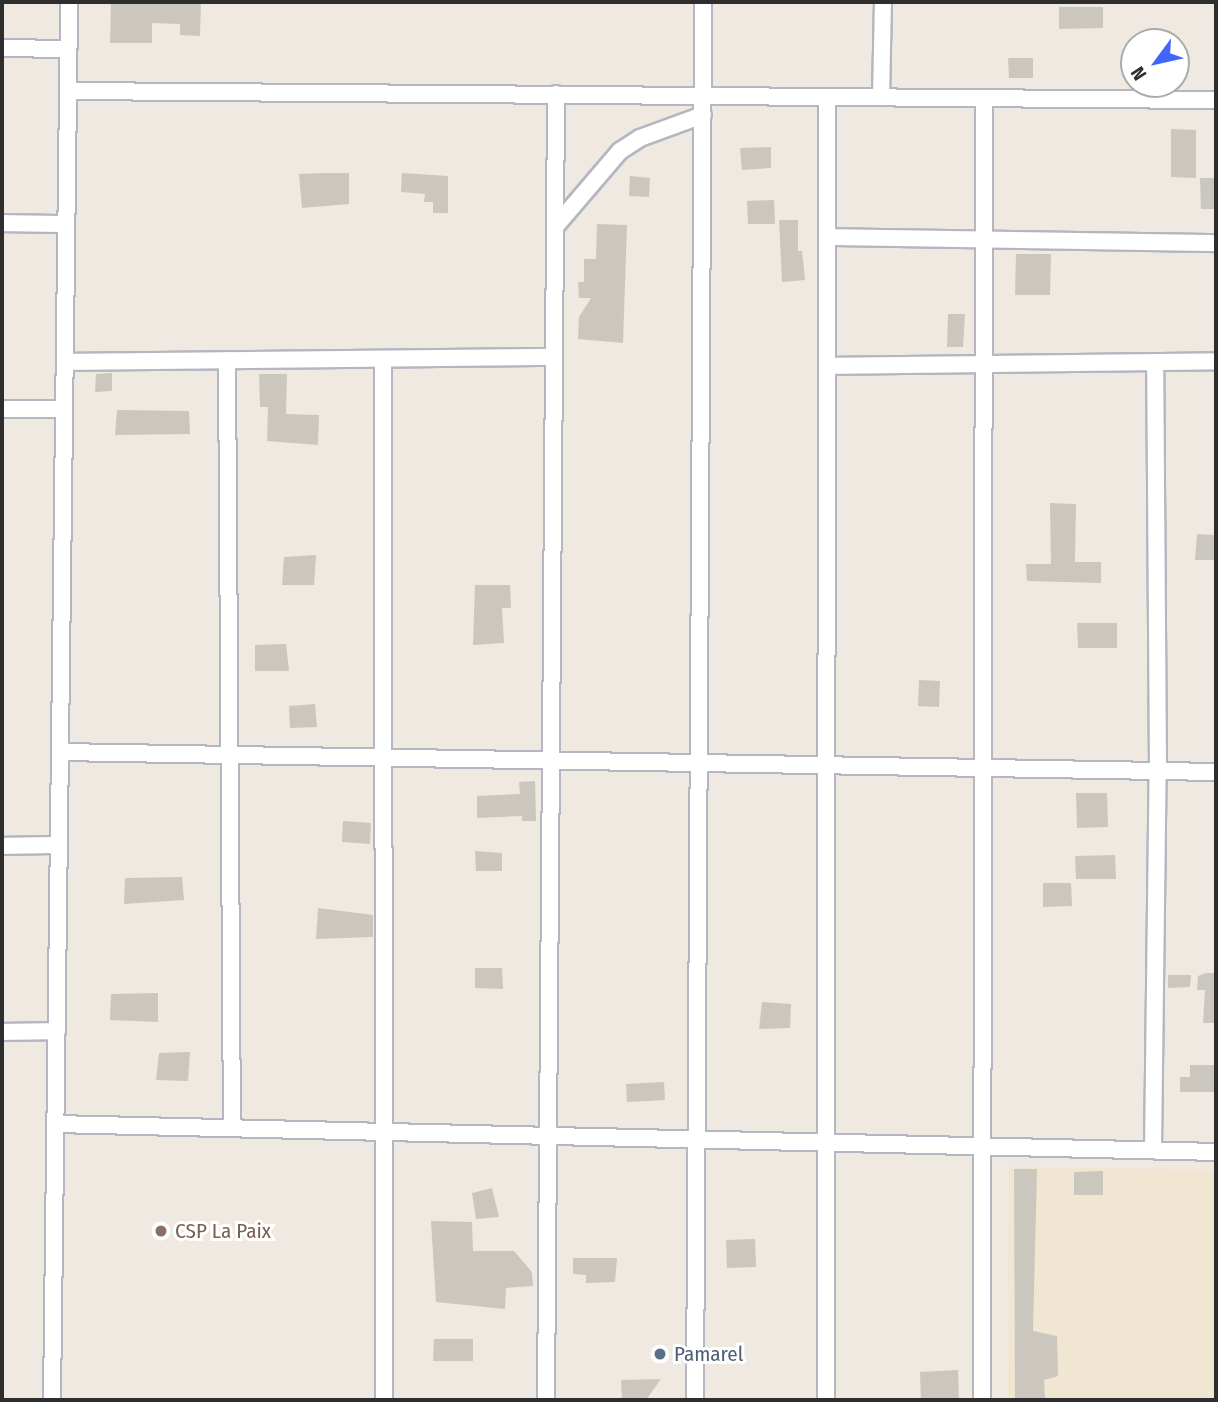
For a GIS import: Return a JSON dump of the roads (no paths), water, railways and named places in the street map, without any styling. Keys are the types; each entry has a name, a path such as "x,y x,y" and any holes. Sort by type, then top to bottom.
{"street":[{"path":"52,1400 60,752 61,409 65,362 69,2"},
{"path":"695,1400 703,2"},
{"path":"881,97 883,2"},
{"path":"2,48 68,49"},
{"path":"68,91 1216,100"},
{"path":"546,1400 556,94"},
{"path":"826,1400 827,97"},
{"path":"982,1400 984,98"},
{"path":"555,227 620,151 640,138 703,115"},
{"path":"2,223 66,224"},
{"path":"827,237 1216,243"},
{"path":"65,362 554,357"},
{"path":"383,359 384,1400"},
{"path":"226,360 232,1128"},
{"path":"827,366 1155,365 1216,361"},
{"path":"1153,1150 1158,768 1155,365"},
{"path":"2,409 61,409"},
{"path":"60,752 1158,768 1216,772"},
{"path":"2,846 59,845"},
{"path":"2,1032 57,1031"},
{"path":"55,1124 1216,1152"}],"place":[{"name":"CSP La Paix","path":"161,1231"},
{"name":"Pamarel","path":"660,1354"}]}
